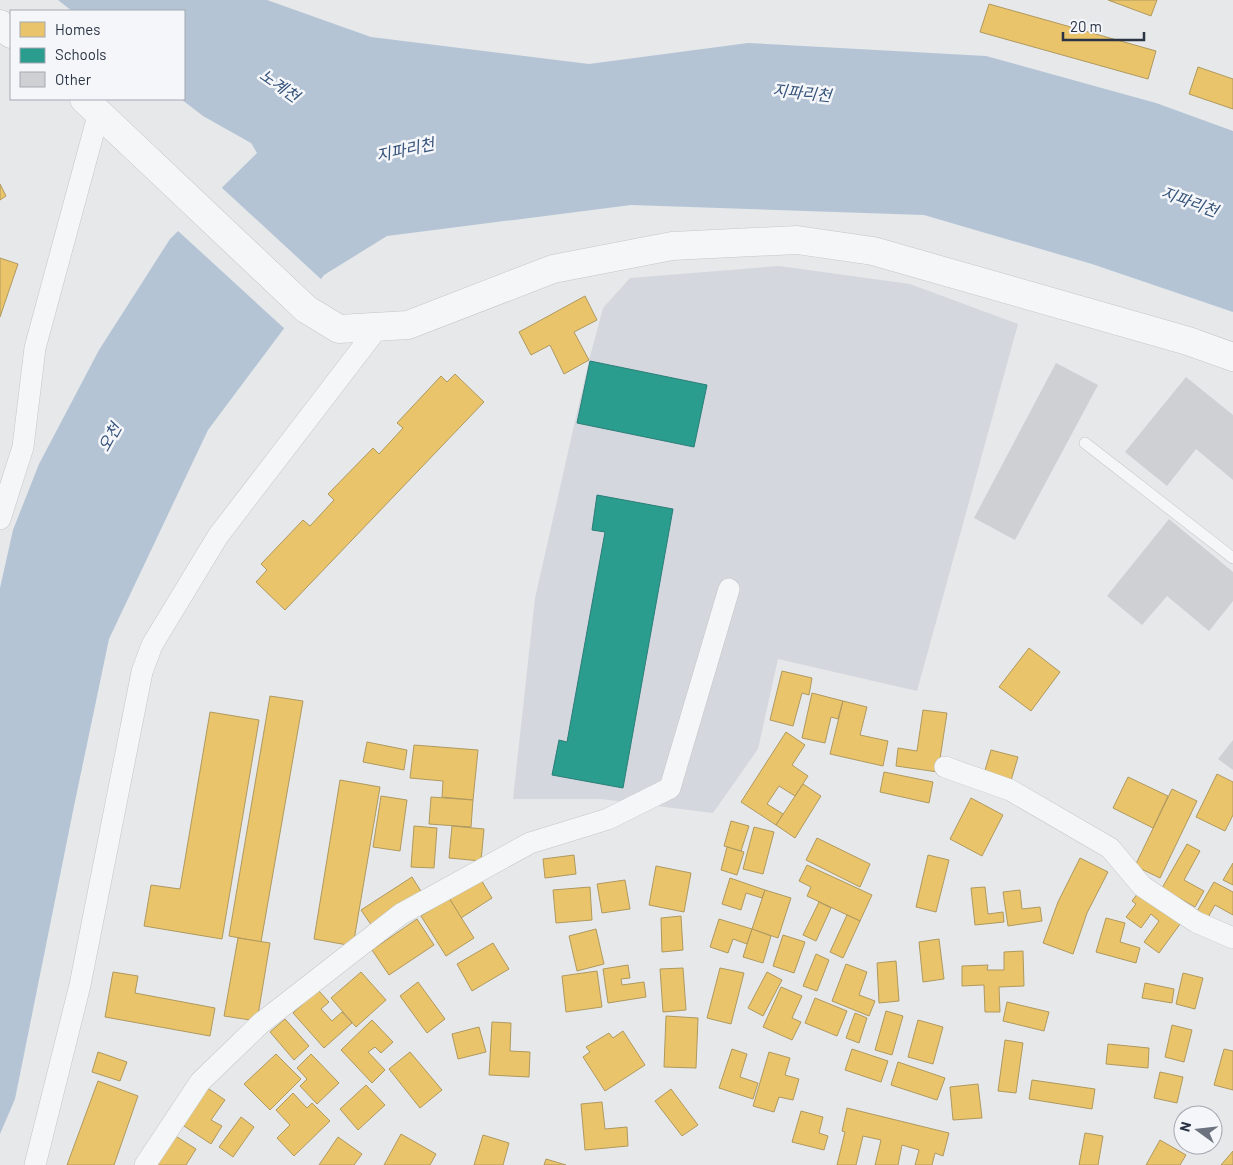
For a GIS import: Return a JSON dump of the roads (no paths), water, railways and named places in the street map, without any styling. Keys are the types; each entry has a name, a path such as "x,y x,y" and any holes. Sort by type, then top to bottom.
{"street":[{"path":"0,24 10,33"},
{"path":"91,106 306,309 339,329 408,325 553,269 672,246 797,240 873,251 1188,341 1233,357"},
{"path":"0,519 23,447 35,348 91,106"},
{"path":"35,1165 80,985 142,672 152,645 218,536 379,326"},
{"path":"145,1165 200,1082 261,1023 401,914 530,843 608,819 670,788 729,589"},
{"path":"945,766 1010,790 1102,843 1110,848 1142,886 1196,922 1233,938"}],"lane":[{"path":"1085,442 1233,558"}],"water":[{"path":"58,0 267,0 371,37 589,64 748,43 986,56 1156,103 1233,131 1233,312 1092,264 924,215 631,205 387,236 324,275 208,430 109,639 15,1099 0,1134 0,588 13,530 39,464 99,350 170,239 257,153 251,143 203,116 182,100 185,100 185,10 71,10"}],"water label":[{"name":"노계천","path":"280,85"},
{"name":"지파리천","path":"802,92"},
{"name":"지파리천","path":"405,149"},
{"name":"지파리천","path":"1190,201"},
{"name":"오천","path":"109,437"}]}
